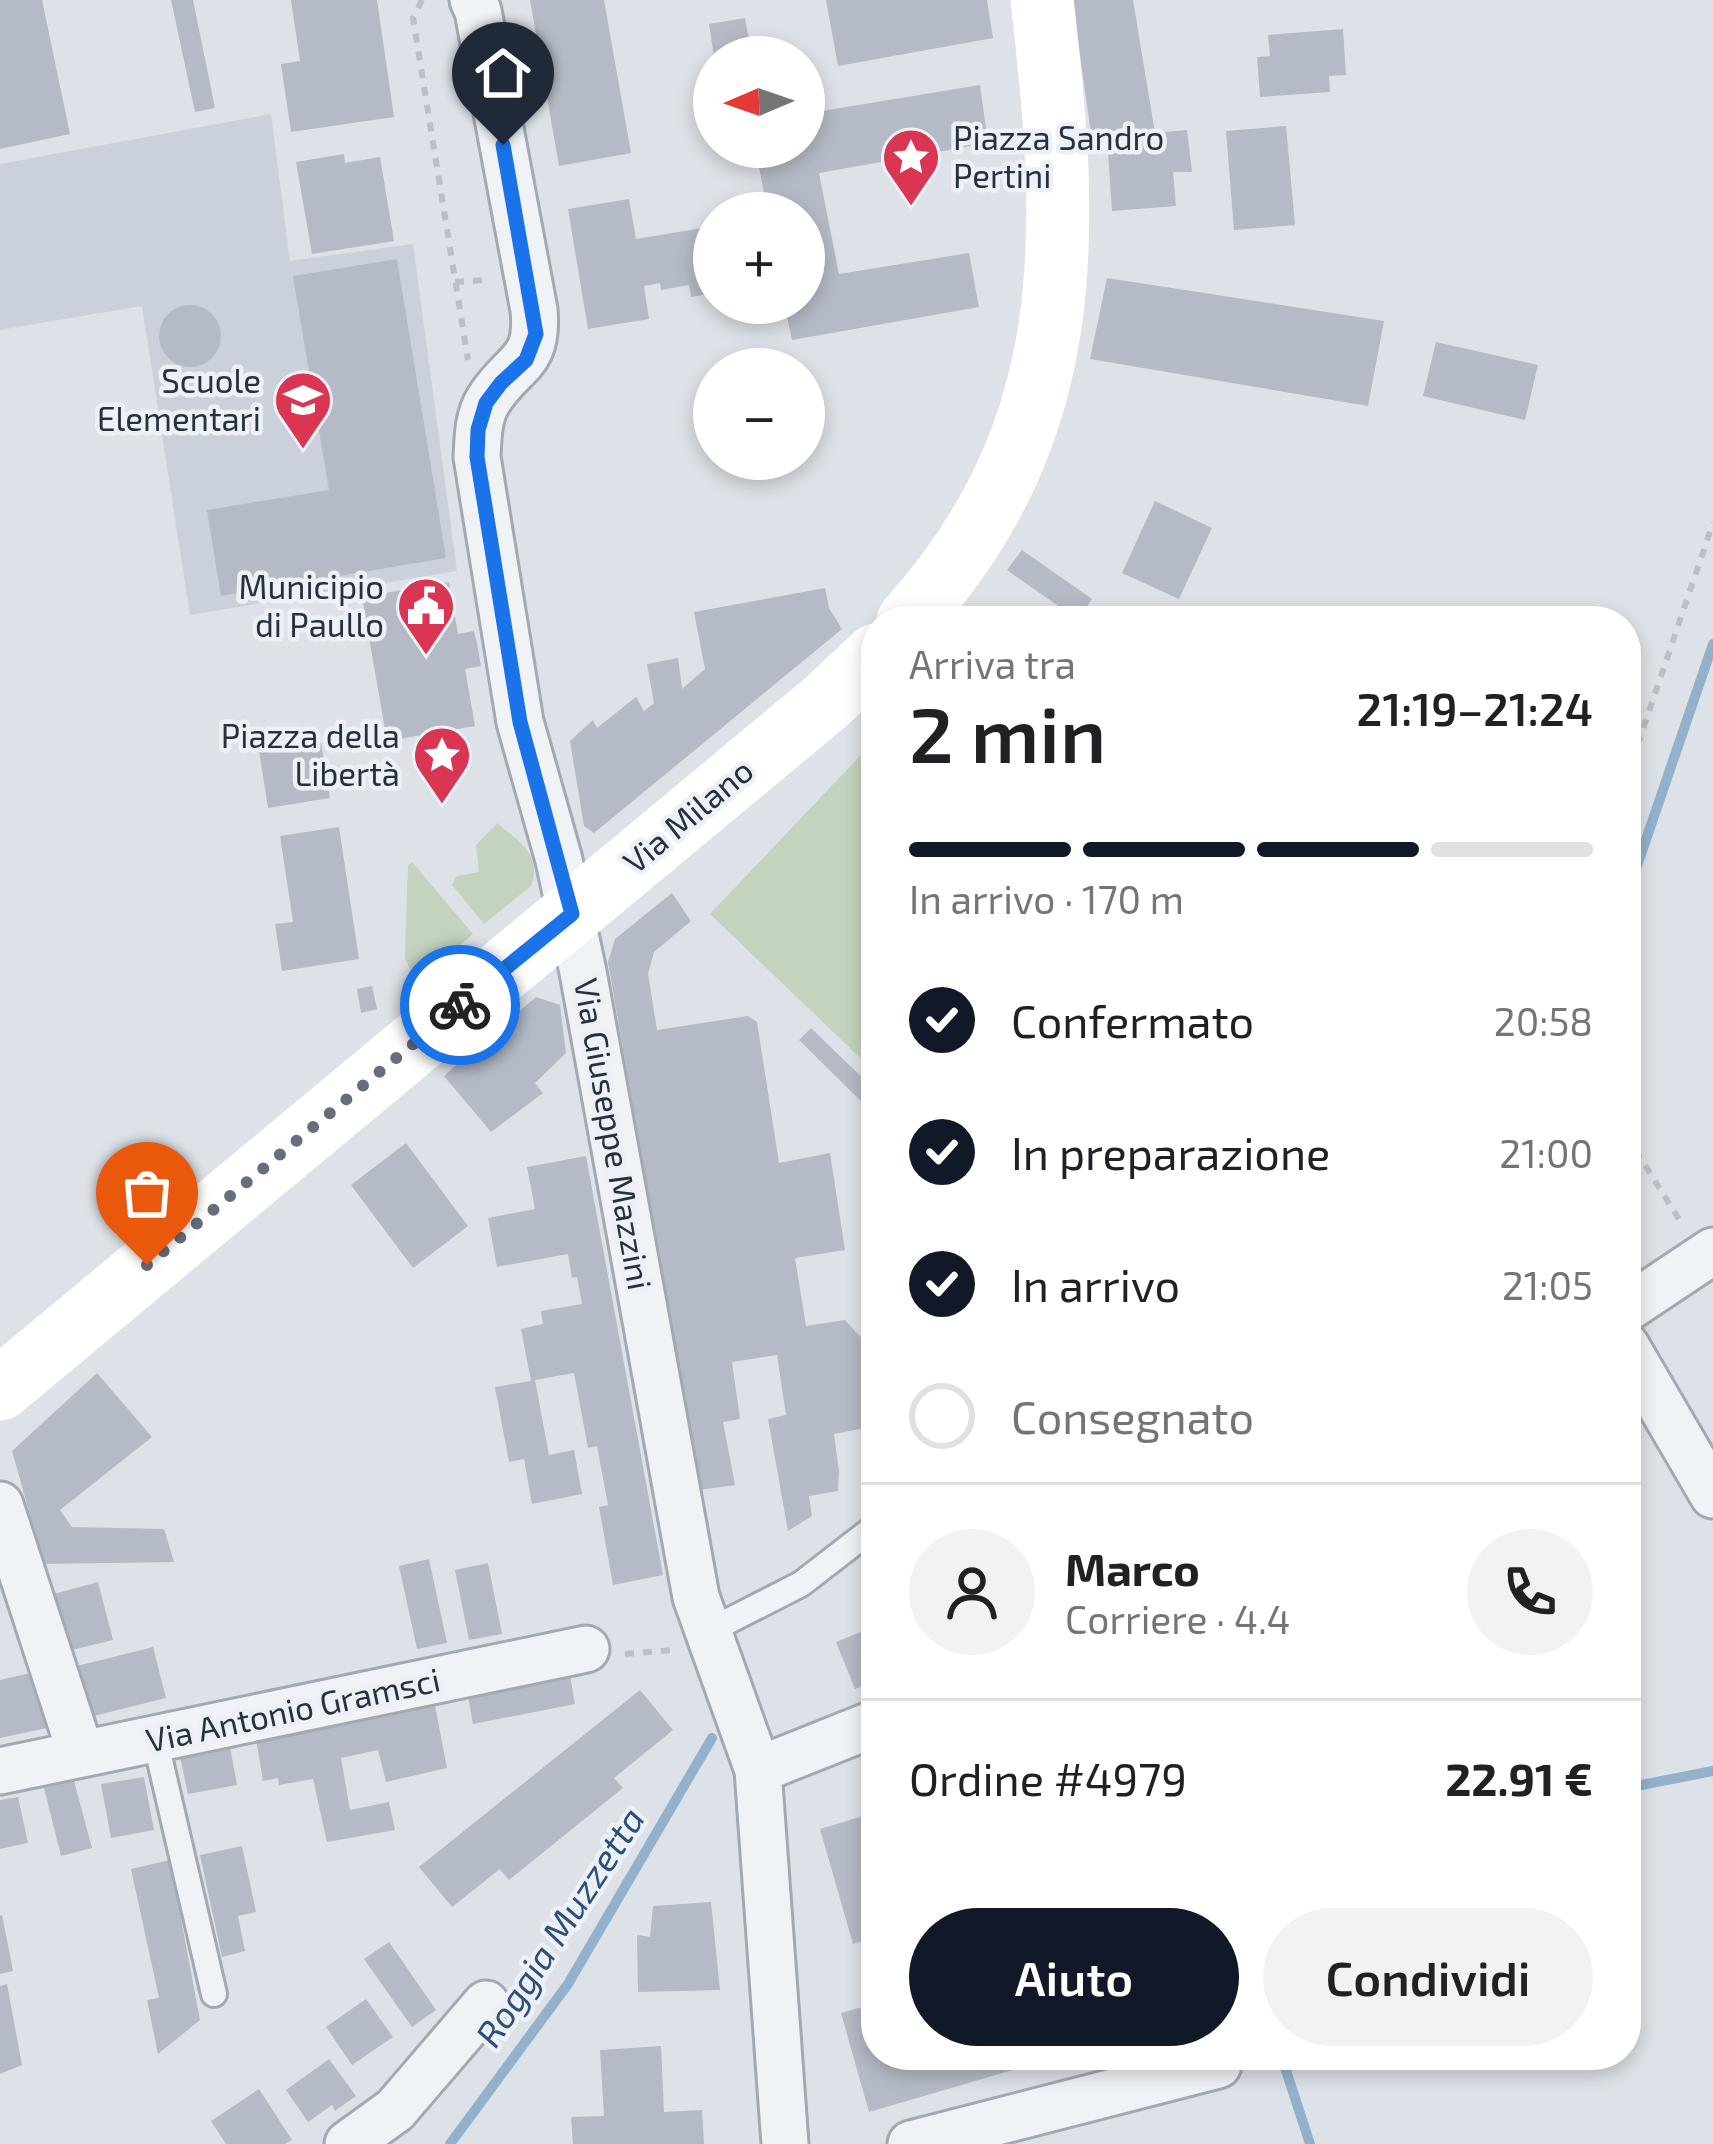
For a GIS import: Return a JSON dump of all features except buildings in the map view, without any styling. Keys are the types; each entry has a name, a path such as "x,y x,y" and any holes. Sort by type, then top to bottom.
{"street":[{"name":"Via Giuseppe Mazzini","path":"473,0 536,334 526,360 486,403 477,457 520,722 572,914 688,1559 707,1632 758,1770 785,2144"},
{"path":"921,606 988,513 1013,465 1041,380 1058,240 1057,150 1042,0"},
{"name":"Via Milano","path":"2,1374 572,914 861,669"},
{"path":"1641,1300 1708,1254"},
{"path":"1641,1372 1713,1495"},
{"path":"0,1505 81,1754"},
{"name":"Via Antonio Gramsci","path":"0,1771 586,1649"},
{"path":"758,1770 861,1729"},
{"path":"348,2144 394,2110 486,2004"},
{"path":"911,2144 1199,2070"}],"lane":[{"path":"707,1632 801,1584 861,1538"},
{"path":"155,1739 214,1994"}],"path":[{"path":"422,0 413,18 470,368 495,392"},
{"path":"1641,735 1713,523"},
{"path":"1641,1157 1708,1254"},
{"path":"586,1649 635,1655 680,1648 707,1632"}],"shaded area":[{"name":"Scuole Elementari","path":"271,114 290,261 413,244 457,571 190,615 142,306 0,330 0,164"}],"green space":[{"path":"861,755 861,1059 710,914"},
{"path":"497,823 531,857 534,875 531,886 484,924 452,885 457,876 479,872 476,845"},
{"path":"412,862 473,934 416,982 405,958 408,866"}],"waterway":[{"name":"Roggia Muzzetta","path":"1641,854 1713,644"},
{"name":"Roggia Muzzetta","path":"450,2144 568,1984 712,1738"},
{"path":"1641,1785 1713,1771"},
{"path":"1286,2070 1310,2144"}],"way so far":[{"path":"147,1265 460,1005"}],"place":[{"name":"Piazza Sandro Pertini","path":"911,208"},
{"name":"Scuole Elementari","path":"303,451"},
{"name":"Municipio di Paullo","path":"426,657"},
{"name":"Piazza della Libertà","path":"442,806"}],"route":[{"path":"460,1005 572,914 520,722 477,457 486,403 526,360 536,334 503,145"}]}
